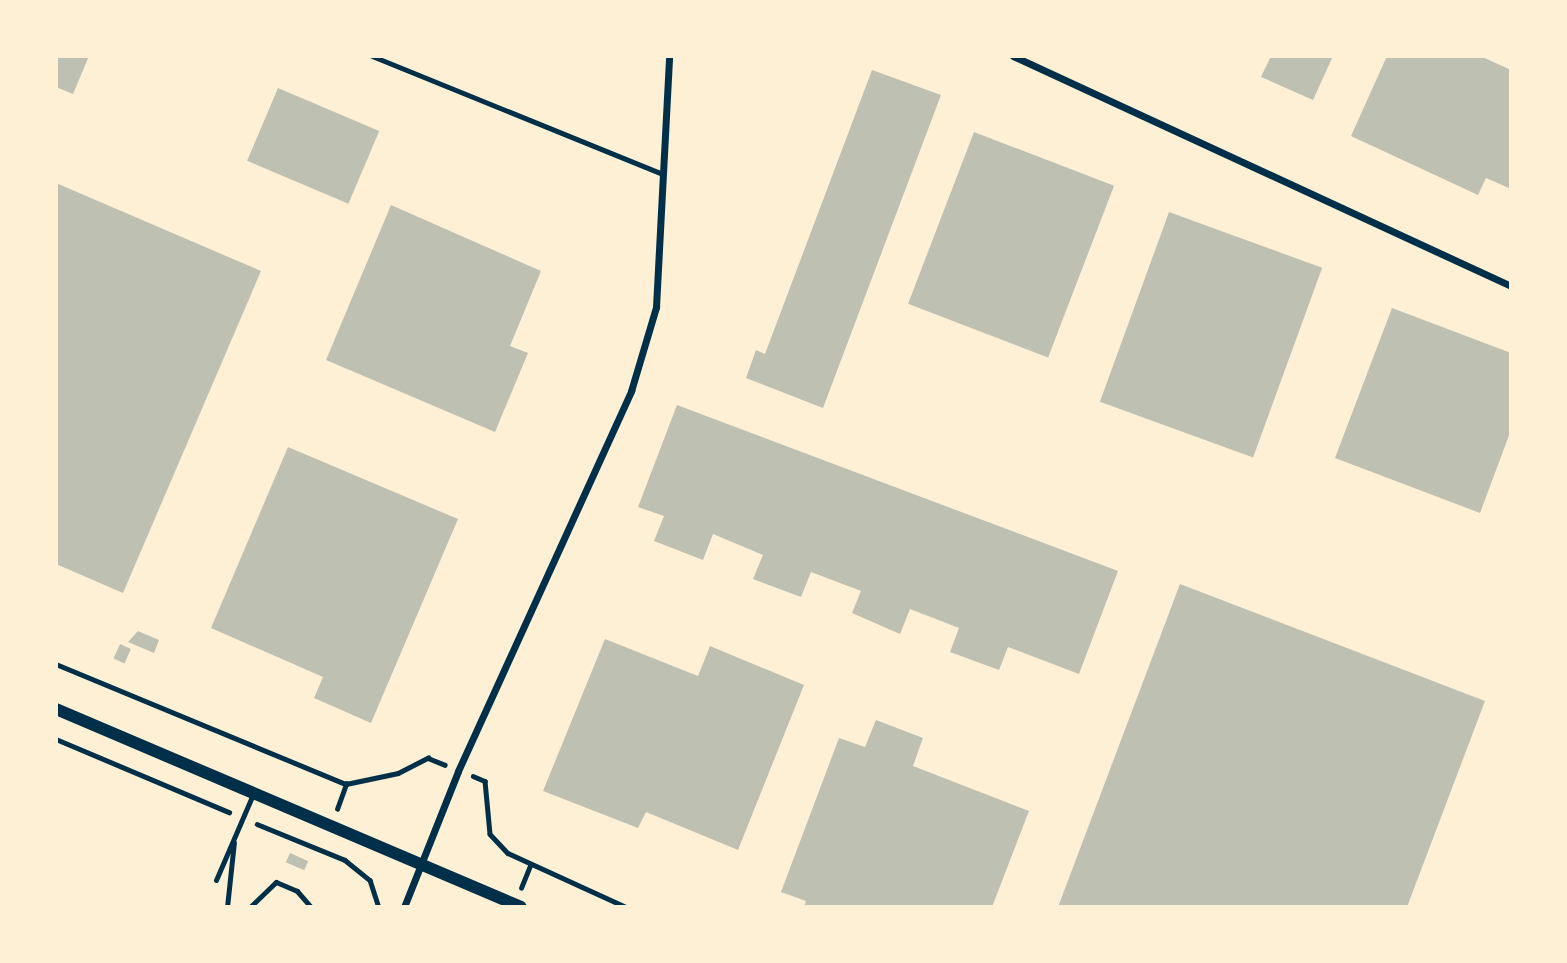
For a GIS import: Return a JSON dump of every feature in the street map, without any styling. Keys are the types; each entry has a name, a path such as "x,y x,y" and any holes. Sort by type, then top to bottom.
{"street":[{"path":"404,907 458,771 631,391 656,307 669,56"},
{"path":"1013,56 1511,286"},
{"path":"56,709 521,907"}],"lane":[{"path":"372,56 663,174"},
{"path":"216,880 253,794"},
{"path":"227,907 234,836"},
{"path":"250,907 276,882 297,891 311,907"}],"path":[{"path":"56,664 346,784 398,773 428,758 485,780 489,834 508,853 626,907"}],"building":[{"path":"56,56 89,56 73,94 56,87"},
{"path":"1271,56 1333,56 1313,100 1261,77"},
{"path":"1387,56 1480,56 1511,70 1511,189 1486,178 1478,195 1351,136"},
{"path":"872,70 941,95 823,408 746,378 756,350 765,354"},
{"path":"278,88 379,131 348,204 247,161"},
{"path":"974,132 1114,186 1048,358 908,304"},
{"path":"56,183 261,271 123,593 56,564"},
{"path":"391,205 541,271 510,346 528,353 495,432 326,360"},
{"path":"1169,212 1322,268 1253,458 1100,402"},
{"path":"1392,308 1511,353 1511,430 1480,513 1335,458"},
{"path":"677,405 1118,571 1079,674 1008,647 999,670 950,652 959,628 910,609 900,634 852,613 861,591 811,572 801,597 753,579 763,555 713,534 703,560 654,541 664,516 638,507"},
{"path":"288,447 458,519 371,723 314,698 323,677 211,628"},
{"path":"1180,584 1485,701 1407,907 1058,907"},
{"path":"138,631 159,640 154,653 128,642"},
{"path":"605,639 698,676 710,646 804,685 738,850 646,812 638,828 543,791"},
{"path":"120,644 131,649 124,663 113,659"},
{"path":"876,720 923,738 913,766 1029,811 992,907 804,907 806,901 781,892 839,738 865,747"},
{"path":"290,853 308,861 304,870 286,862"}]}
